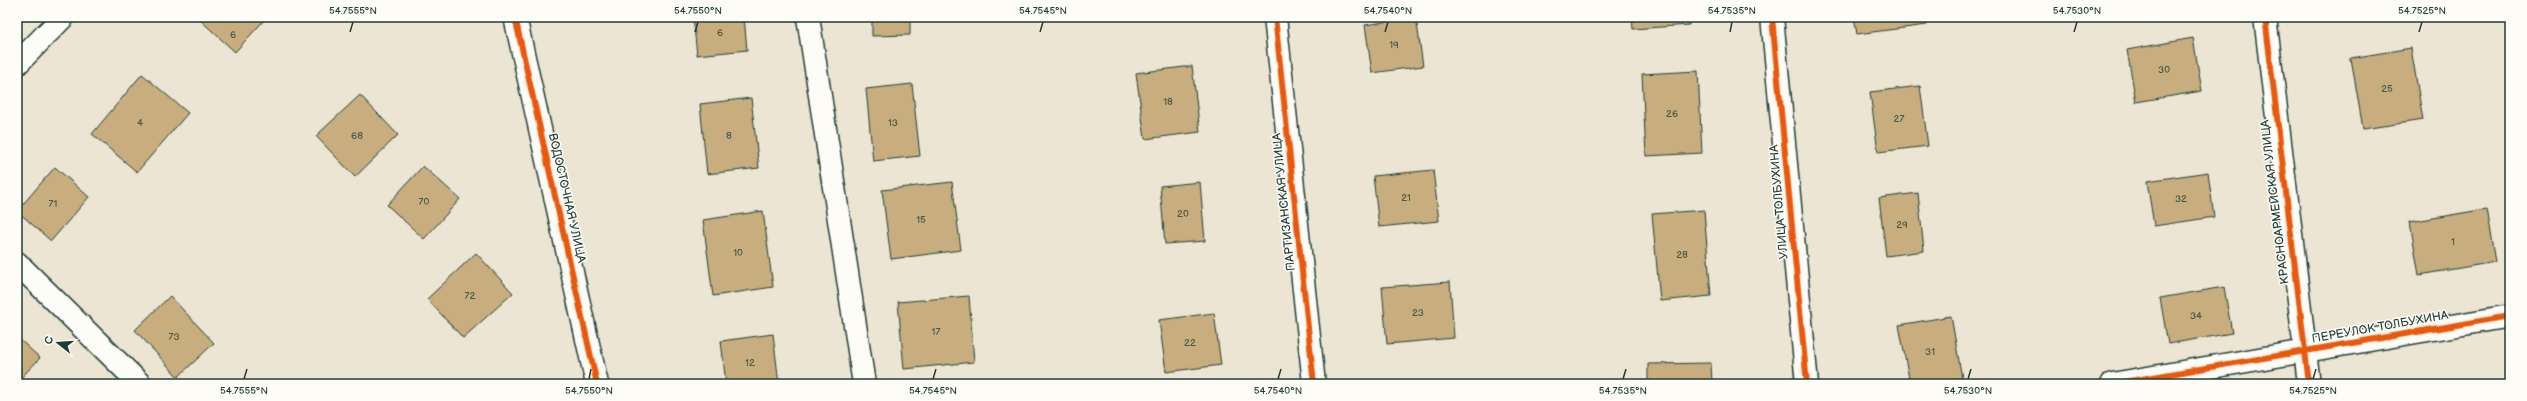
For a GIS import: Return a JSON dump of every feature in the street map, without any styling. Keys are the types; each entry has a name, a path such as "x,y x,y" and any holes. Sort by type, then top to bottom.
{"street":[{"path":"17,64 63,17"},
{"name":"ВОДОСТОЧНАЯ УЛИЦА","path":"515,17 597,384"},
{"path":"808,17 864,384"},
{"name":"ПАРТИЗАНСКАЯ УЛИЦА","path":"1275,17 1314,384"},
{"name":"УЛИЦА ТОЛБУХИНА","path":"1772,17 1807,384"},
{"name":"КРАСНОАРМЕЙСКАЯ УЛИЦА","path":"2265,17 2309,384"},
{"path":"17,263 140,384"},
{"name":"ПЕРЕУЛОК ТОЛБУХИНА","path":"2112,384 2510,316"}],"building":[{"path":"267,17 235,52 198,18"},
{"path":"693,17 744,17 747,50 697,55"},
{"path":"872,17 910,17 910,35 872,36"},
{"path":"1416,17 1423,66 1372,73 1365,25"},
{"path":"1632,17 1689,17 1689,25 1633,29"},
{"path":"1854,17 1926,17 1927,25 1857,34"},
{"path":"2193,38 2202,91 2136,102 2127,50"},
{"path":"2411,48 2423,120 2363,129 2351,58"},
{"path":"1192,66 1200,132 1145,139 1136,73"},
{"path":"1698,71 1702,153 1646,156 1642,74"},
{"path":"142,74 188,113 137,172 92,134"},
{"path":"912,84 920,156 873,161 866,89"},
{"path":"1920,86 1928,146 1878,152 1870,92"},
{"path":"360,95 398,135 355,177 316,136"},
{"path":"751,98 759,168 707,174 700,104"},
{"path":"423,166 460,199 424,239 387,205"},
{"path":"55,167 89,197 51,241 17,211"},
{"path":"1433,170 1439,221 1379,227 1373,176"},
{"path":"2208,172 2214,217 2154,226 2147,181"},
{"path":"952,182 961,250 891,259 882,190"},
{"path":"1200,182 1205,241 1165,244 1160,186"},
{"path":"1918,193 1924,251 1886,256 1879,198"},
{"path":"2486,209 2495,262 2419,275 2410,222"},
{"path":"1704,210 1711,296 1660,301 1652,214"},
{"path":"763,211 773,287 713,296 703,220"},
{"path":"476,253 513,293 463,338 427,299"},
{"path":"1450,282 1454,338 1387,344 1382,287"},
{"path":"2224,287 2232,333 2168,344 2160,298"},
{"path":"170,296 214,343 178,377 135,330"},
{"path":"969,296 974,362 904,369 898,302"},
{"path":"1214,313 1221,365 1166,372 1159,320"},
{"path":"1951,316 1962,378 1928,384 1910,384 1899,325"},
{"path":"773,334 779,384 726,384 721,341"},
{"path":"17,337 40,358 17,382"},
{"path":"1711,363 1712,384 1648,384 1648,364"}],"cycle path":[{"path":"515,17 597,384"},
{"path":"1275,17 1314,384"},
{"path":"1772,17 1807,384"},
{"path":"2265,17 2309,384"},
{"path":"2112,384 2510,316"}]}
